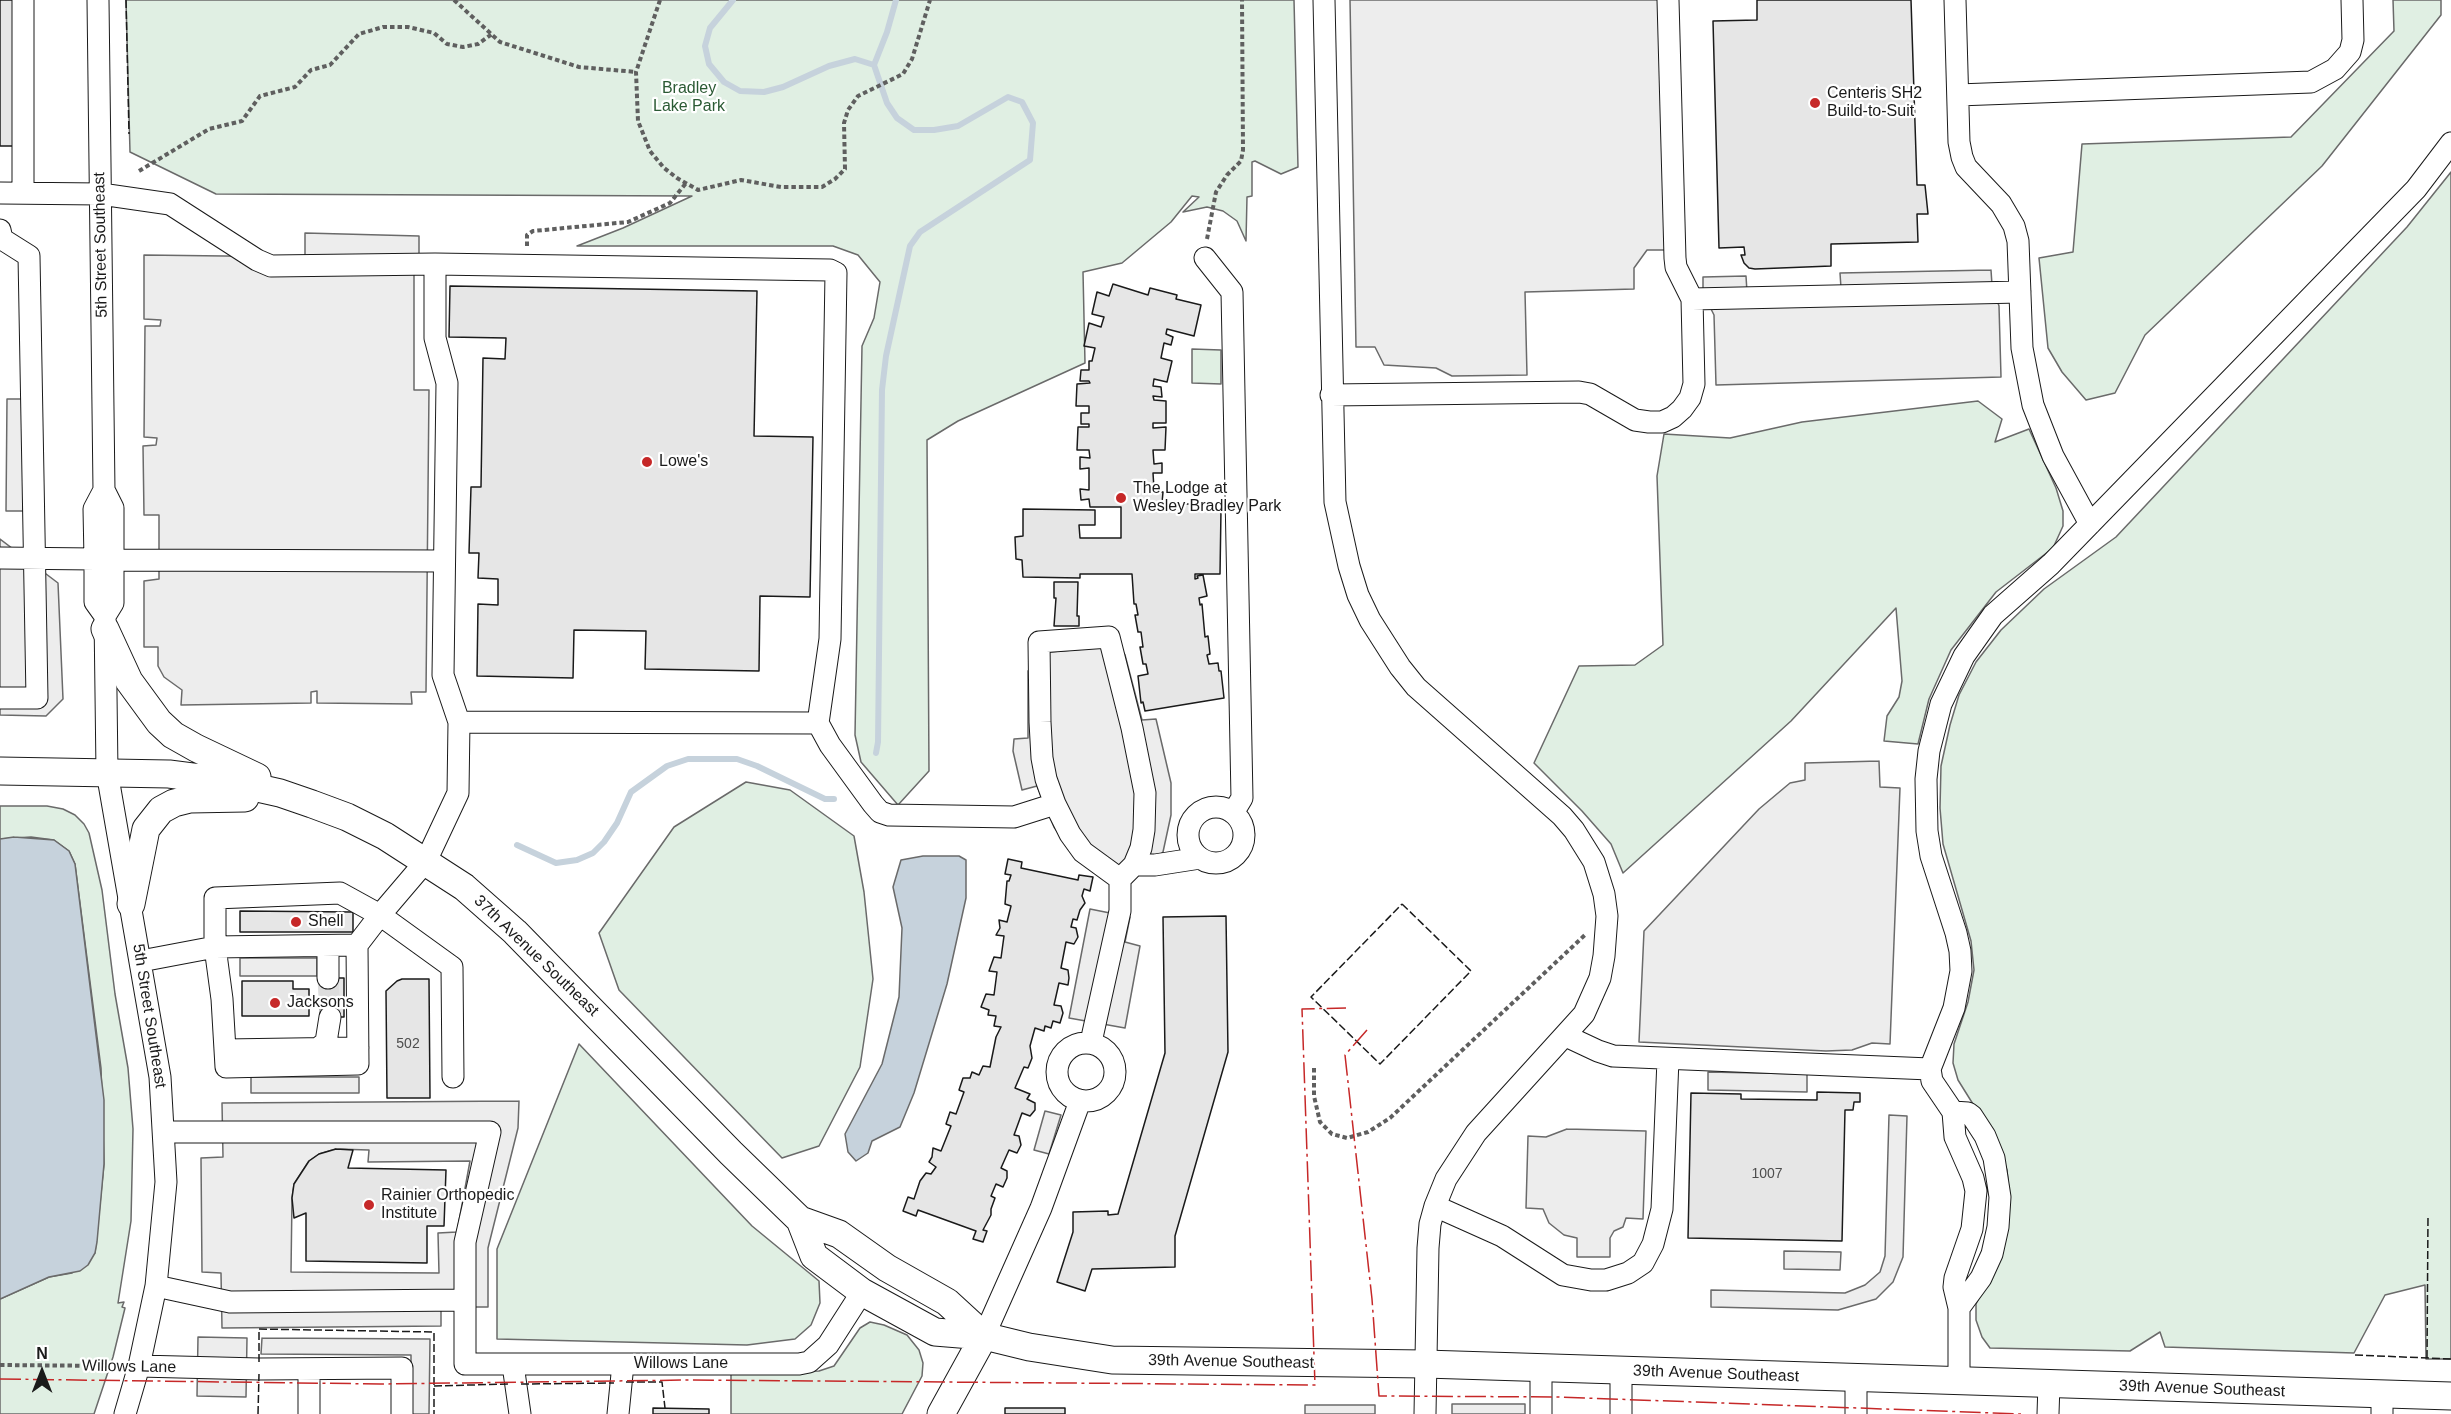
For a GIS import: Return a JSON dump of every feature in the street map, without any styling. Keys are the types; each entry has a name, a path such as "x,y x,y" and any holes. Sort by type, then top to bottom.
{"main road":[{"path":"105,622 129,681 159,722 173,735 312,804"},
{"name":"37th Avenue Southeast","path":"0,771 196,776 280,793 347,817 385,836 464,887 515,932 731,1153 800,1220 839,1234 887,1268"},
{"path":"131,904 146,829 161,810 174,803 230,797 312,804"},
{"name":"37th Avenue Southeast","path":"800,1220 814,1256 862,1292"},
{"name":"39th Avenue Southeast","path":"887,1268 947,1302 984,1336"},
{"name":"39th Avenue Southeast","path":"862,1292 935,1332 984,1336 1051,1351 1112,1360 1425,1364 1959,1380 2382,1404 2451,1396"},
{"path":"941,1414 984,1336"}],"street":[{"path":"23,0 23,193"},
{"name":"5th Street Southeast","path":"98,0 104,490 112,508 104,559 113,603 105,622 107,772 160,1077 166,1182 156,1286 139,1366 125,1414"},
{"path":"1324,0 1331,395 1336,512 1349,566 1358,595 1370,620 1400,667 1416,687 1562,816 1574,830 1594,862 1604,894 1607,916 1605,956 1600,978 1584,1014 1476,1133 1452,1169 1436,1206 1430,1224 1428,1248 1425,1414"},
{"path":"1331,395 1579,392 1590,394 1635,420 1662,422 1673,417 1682,409 1690,398 1694,384 1692,299 1676,267 1675,258 1668,0"},
{"path":"1955,0 1959,142 1966,167 2001,204 2014,226 2018,241 2022,348 2033,405 2053,456 2090,524"},
{"path":"1958,94 2311,82 2334,69 2350,52 2353,40 2352,0"},
{"path":"1959,1380 1959,1308 1981,1278 1992,1254 1998,1227 2000,1197 1994,1158 1985,1136 1968,1113 1953,1112 1932,1081 1930,1069 1953,1008 1961,971 1956,933 1931,856 1927,831 1926,779 1935,725 1950,683 1978,634 1993,615 2051,564 2416,189 2451,142"},
{"path":"0,193 101,194 170,204 257,260 271,266 526,265 830,270 836,273 830,639 818,723 880,812 889,815 1014,816 1055,804"},
{"path":"0,230 2,239 29,256 37,698 0,698"},
{"path":"1205,258 1232,292 1242,798 1233,813"},
{"path":"435,264 435,338 447,383 443,675 459,722 458,793 426,861 380,915 357,945 358,1064 226,1067 222,999 215,946 215,898 340,893 380,915 452,967 453,1077"},
{"path":"1692,299 2020,292"},
{"path":"0,558 444,561"},
{"path":"1092,1042 1127,872 1141,848 1145,793 1130,716 1109,637 1039,642 1042,758 1055,804 1070,834 1083,852 1127,872 1200,858 1214,863 1221,862 1237,854 1244,837 1239,820 1233,813 1225,809 1208,808 1193,819 1188,835 1189,844 1200,858"},
{"path":"459,722 818,723"},
{"path":"141,961 215,946 357,945"},
{"path":"328,946 328,978"},
{"path":"317,1049 326,1042 330,1017"},
{"path":"1566,1036 1598,1052 1613,1056 1930,1069"},
{"path":"1092,1042 1100,1046 1113,1059 1115,1077 1112,1086 1098,1099 1080,1101 1063,1090 1058,1081 1056,1071 1058,1061 1072,1046 1092,1042"},
{"path":"225,1050 358,1048"},
{"path":"1436,1206 1502,1236 1563,1275 1606,1280 1628,1273 1643,1263 1653,1244 1662,1209 1668,1059"},
{"path":"984,1336 1041,1208 1080,1101"},
{"path":"156,1286 230,1302 465,1300 465,1242 490,1132 164,1132"},
{"name":"Willows Lane","path":"465,1300 465,1364 799,1364 809,1362 828,1345 862,1292"},
{"path":"618,1414 623,1364"},
{"path":"513,1365 520,1414"},
{"name":"Willows Lane","path":"139,1366 259,1369 402,1368 402,1414"},
{"path":"1541,1368 1541,1414"},
{"path":"309,1369 309,1414"},
{"path":"1621,1371 1621,1414"},
{"path":"1856,1378 1856,1414"},
{"path":"2048,1414 2049,1384"}],"path":[{"path":"454,0 500,42 579,67 636,72"},
{"path":"660,0 636,72 638,121 650,151 664,168 698,190 741,180 781,187 822,187 835,179 845,169 846,117 858,96 903,74 912,59 930,0"},
{"path":"1205,258 1216,192 1227,175 1241,161 1244,150 1242,0"},
{"path":"139,171 209,129 242,121 260,96 295,87 311,70 330,65 359,34 383,27 408,27 434,33 447,44 463,47 478,44 492,34"},
{"path":"526,265 527,235 533,231 628,222 670,203 686,183"},
{"path":"1314,1068 1314,1096 1320,1122 1332,1134 1347,1137 1368,1132 1390,1118 1533,982 1607,916"},
{"name":"Willows Lane","path":"0,1365 139,1366"}],"green space":[{"name":"Bradley Lake Park","path":"126,0 1294,0 1298,167 1281,174 1255,161 1252,162 1252,196 1247,197 1246,241 1237,221 1223,211 1207,207 1183,212 1199,197 1192,196 1171,222 1122,263 1083,272 1085,363 958,421 927,440 929,771 898,805 861,762 855,735 862,346 874,318 880,282 858,255 833,246 577,246 623,228 692,196 216,194 130,152"},
{"path":"2393,0 2441,0 2441,15 2322,166 2145,335 2115,393 2086,400 2062,372 2048,348 2039,258 2073,252 2082,144 2291,137 2394,31"},
{"path":"2451,172 2451,1359 2426,1359 2425,1285 2385,1295 2354,1353 2165,1347 2160,1332 2130,1351 1990,1348 1982,1337 1976,1320 1976,1304 1982,1292 2010,1202 2007,1170 1996,1141 1958,1080 1953,1063 1954,1044 1968,1002 1974,970 1971,941 1943,844 1940,808 1941,766 1959,695 1976,662 2001,630 2044,589 2116,537 2407,227"},
{"path":"1192,349 1221,350 1221,384 1192,383"},
{"path":"1978,401 2002,419 1995,442 2029,429 2056,488 2063,511 2063,526 2053,548 1996,592 1951,650 1929,699 1918,744 1884,741 1887,716 1899,697 1902,681 1896,608 1791,721 1623,873 1611,844 1534,763 1579,666 1635,665 1663,645 1657,476 1664,434 1730,438 1802,422"},
{"path":"746,782 790,790 854,836 864,892 873,979 860,1067 819,1146 782,1158 619,990 599,933 674,827"},
{"path":"0,806 47,806 63,809 75,815 89,833 102,890 115,994 128,1068 133,1129 131,1221 118,1303 124,1302 122,1307 125,1308 113,1357 94,1414 0,1414 0,1299 49,1277 72,1273 95,1253 104,1164 101,1068 75,864 69,851 54,840 31,837 0,839"},
{"path":"579,1044 752,1226 819,1281 820,1303 811,1325 795,1339 747,1345 497,1339 497,1249"},
{"path":"870,1322 884,1325 907,1335 919,1350 923,1363 922,1376 902,1414 731,1414 731,1374 819,1371 834,1366 860,1328"}],"shaded area":[{"path":"1350,0 1661,0 1665,250 1647,250 1634,268 1634,289 1525,292 1527,375 1452,376 1436,368 1384,365 1375,347 1356,347"},
{"path":"305,233 419,236 419,272 414,273 414,390 429,390 426,692 411,692 412,704 317,703 317,691 311,692 311,703 181,705 182,690 164,677 158,666 158,647 144,647 144,581 159,579 159,515 144,515 143,446 156,445 157,438 144,437 145,326 160,326 161,320 144,319 144,255 305,257"},
{"path":"1991,270 1992,285 1999,306 2001,377 1716,385 1714,315 1703,293 1703,277 1746,276 1747,292 1841,288 1840,273"},
{"path":"7,399 24,399 23,511 6,511"},
{"path":"0,539 58,583 63,699 46,716 0,715"},
{"path":"1119,646 1125,655 1142,720 1156,719 1171,783 1171,815 1163,852 1149,865 1125,871 1066,844 1054,827 1037,786 1022,790 1013,751 1014,739 1028,738 1028,671 1037,660 1049,652"},
{"path":"1879,761 1880,787 1900,788 1890,1044 1872,1043 1852,1050 1826,1051 1639,1042 1644,931 1759,809 1790,783 1805,780 1805,763"},
{"path":"14,837 54,840 69,851 75,864 104,1100 104,1164 97,1242 95,1253 88,1265 80,1271 49,1277 0,1299 0,839"},
{"path":"923,856 959,856 966,860 966,898 947,984 914,1093 900,1127 872,1141 868,1153 856,1161 848,1152 845,1134 882,1064 899,997 902,928 893,887 901,860"},
{"path":"1090,909 1130,917 1125,942 1140,946 1125,1028 1069,1018"},
{"path":"240,958 317,958 317,976 240,976"},
{"path":"1708,1072 1807,1074 1807,1092 1708,1090"},
{"path":"251,1077 359,1077 359,1093 251,1093"},
{"path":"519,1101 518,1128 488,1248 488,1307 441,1307 441,1326 222,1328 221,1273 202,1272 201,1158 223,1157 222,1103","holes":["336,1149 369,1150 368,1162 470,1161 457,1232 438,1233 439,1273 291,1272 294,1184 309,1161 319,1154"]},
{"path":"1045,1111 1061,1115 1049,1154 1034,1150"},
{"path":"1889,1115 1907,1116 1903,1257 1893,1282 1876,1299 1838,1310 1711,1307 1711,1290 1845,1293 1865,1285 1880,1272 1885,1256"},
{"path":"1567,1129 1646,1131 1643,1219 1626,1218 1623,1227 1614,1231 1610,1238 1610,1257 1577,1257 1577,1238 1564,1235 1549,1223 1543,1209 1526,1208 1528,1136 1546,1137"},
{"path":"1784,1251 1841,1252 1840,1270 1784,1269"},
{"path":"198,1337 247,1338 246,1397 197,1396"},
{"path":"262,1338 430,1339 429,1414 411,1414 411,1355 261,1354"},
{"path":"1452,1404 1525,1404 1525,1414 1452,1414"},
{"path":"1305,1405 1375,1405 1375,1414 1305,1414"}],"building":[{"path":"0,0 14,0 13,146 0,146"},
{"name":"Centeris SH2 Build-to-Suit","path":"1757,0 1911,0 1917,185 1925,185 1928,214 1917,214 1918,242 1831,244 1831,266 1755,269 1749,268 1744,263 1741,255 1745,255 1744,247 1719,248 1713,21 1757,20"},
{"name":"The Lodge at Wesley Bradley Park","path":"1113,284 1148,295 1150,288 1177,295 1176,299 1201,305 1194,336 1167,329 1166,334 1173,337 1171,345 1164,343 1161,358 1172,361 1167,382 1154,379 1153,386 1161,387 1162,397 1153,396 1154,400 1166,401 1166,423 1153,423 1153,428 1166,427 1165,450 1153,450 1154,464 1162,463 1162,473 1153,473 1154,489 1156,492 1163,492 1162,503 1157,503 1164,510 1180,510 1180,504 1200,504 1201,509 1221,510 1220,574 1195,574 1195,579 1203,575 1207,596 1199,598 1200,605 1202,604 1205,637 1208,636 1210,654 1207,655 1209,664 1218,663 1224,698 1145,711 1143,702 1141,703 1138,676 1148,674 1146,664 1143,664 1140,647 1143,647 1135,615 1138,615 1136,604 1134,604 1132,574 1080,574 1080,578 1023,577 1022,560 1016,559 1015,537 1023,536 1023,509 1095,510 1095,525 1079,525 1080,538 1121,538 1121,507 1090,507 1089,499 1081,500 1080,489 1089,490 1089,468 1080,469 1080,457 1090,458 1089,450 1077,450 1078,427 1089,427 1089,424 1081,424 1081,413 1089,413 1089,406 1076,406 1077,384 1090,383 1080,381 1081,370 1089,370 1089,361 1092,361 1095,348 1084,346 1089,323 1101,327 1104,317 1092,314 1097,292 1109,296"},
{"name":"Lowe's","path":"450,286 757,291 754,436 813,437 810,597 760,596 759,671 645,669 646,631 574,630 573,678 477,676 478,604 498,605 498,579 478,578 479,553 469,553 471,487 481,487 483,358 505,359 506,338 449,337"},
{"path":"1054,582 1078,582 1079,626 1054,626 1056,598 1054,598"},
{"path":"1008,859 1022,862 1021,868 1078,880 1079,875 1093,877 1090,891 1084,889 1082,896 1085,903 1077,920 1073,919 1071,927 1076,928 1078,937 1074,944 1066,942 1061,968 1068,970 1068,985 1059,983 1054,1005 1061,1006 1063,1013 1060,1023 1053,1021 1051,1028 1045,1026 1044,1031 1035,1028 1030,1046 1032,1058 1028,1068 1024,1067 1015,1088 1030,1094 1027,1099 1035,1103 1035,1110 1030,1116 1022,1113 1014,1135 1019,1136 1021,1145 1017,1153 1009,1150 1001,1168 1007,1171 1007,1178 1003,1187 996,1184 991,1196 995,1198 991,1215 983,1230 987,1231 983,1242 973,1239 976,1231 918,1210 916,1216 903,1211 908,1197 914,1199 920,1181 926,1173 931,1174 936,1167 929,1162 933,1148 941,1151 951,1126 946,1124 950,1112 956,1114 964,1092 959,1090 963,1078 970,1078 972,1072 979,1075 983,1066 990,1067 996,1037 1001,1027 994,1026 996,1016 988,1015 989,1010 981,1007 986,994 994,995 997,972 989,971 994,957 1001,958 1004,936 996,935 1000,928 999,920 1007,922 1011,906 1005,904 1007,881 1011,875 1005,874"},
{"name":"Shell","path":"240,911 353,912 353,932 240,932"},
{"path":"1226,916 1228,1052 1175,1236 1175,1267 1092,1269 1085,1291 1057,1282 1073,1232 1073,1212 1108,1211 1108,1215 1118,1214 1165,1053 1163,917"},
{"path":"320,978 344,978 344,1017 320,1017"},
{"path":"402,979 429,979 430,1098 387,1098 386,991"},
{"name":"Jacksons","path":"242,981 293,981 293,989 309,989 309,1016 242,1016"},
{"path":"1817,1092 1860,1093 1860,1102 1854,1102 1853,1110 1845,1110 1842,1241 1688,1238 1691,1093 1741,1094 1741,1099 1817,1100"},
{"name":"Rainier Orthopedic Institute","path":"336,1149 353,1150 348,1168 446,1170 444,1226 427,1226 427,1263 306,1261 306,1213 294,1218 292,1198 294,1184 309,1161 319,1154"},
{"path":"653,1408 709,1409 709,1414 653,1414"},
{"path":"1005,1408 1065,1408 1065,1414 1005,1414"}],"waterway":[{"path":"733,0 710,28 705,46 709,64 724,82 740,91 764,92 783,87 829,66 855,59 874,65 887,103 897,118 914,130 934,130 958,126 1008,97 1022,102 1033,123 1030,160 920,232 910,246 886,356 882,390 878,742 876,753"},
{"path":"874,65 896,0"},
{"path":"517,845 556,863 577,860 593,853 617,823 631,792 667,766 688,759 737,759 757,766 825,799 834,799"}],"tunnel":[{"path":"328,978 330,1017"}],"fence":[{"path":"126,0 129,134"},
{"path":"1402,904 1471,971 1380,1064 1311,997 1402,904"},
{"path":"2427,1358 2428,1216"},
{"path":"259,1362 259,1329 434,1332 434,1414"},
{"path":"2355,1355 2451,1359"},
{"path":"258,1414 259,1374"},
{"path":"626,1382 662,1382 665,1408"},
{"path":"521,1384 614,1383"},
{"path":"434,1386 509,1384"}],"power":[{"path":"0,1379 380,1384 690,1380 1315,1385 1302,1009 1346,1008"},
{"path":"1367,1030 1345,1055 1372,1299 1379,1396 1558,1397 2021,1414"}],"place":[{"name":"Centeris SH2 Build-to-Suit","path":"1815,103"},
{"name":"Lowe's","path":"647,462"},
{"name":"The Lodge at Wesley Bradley Park","path":"1121,498"},
{"name":"Shell","path":"296,922"},
{"name":"Jacksons","path":"275,1003"},
{"name":"Rainier Orthopedic Institute","path":"369,1205"}]}
